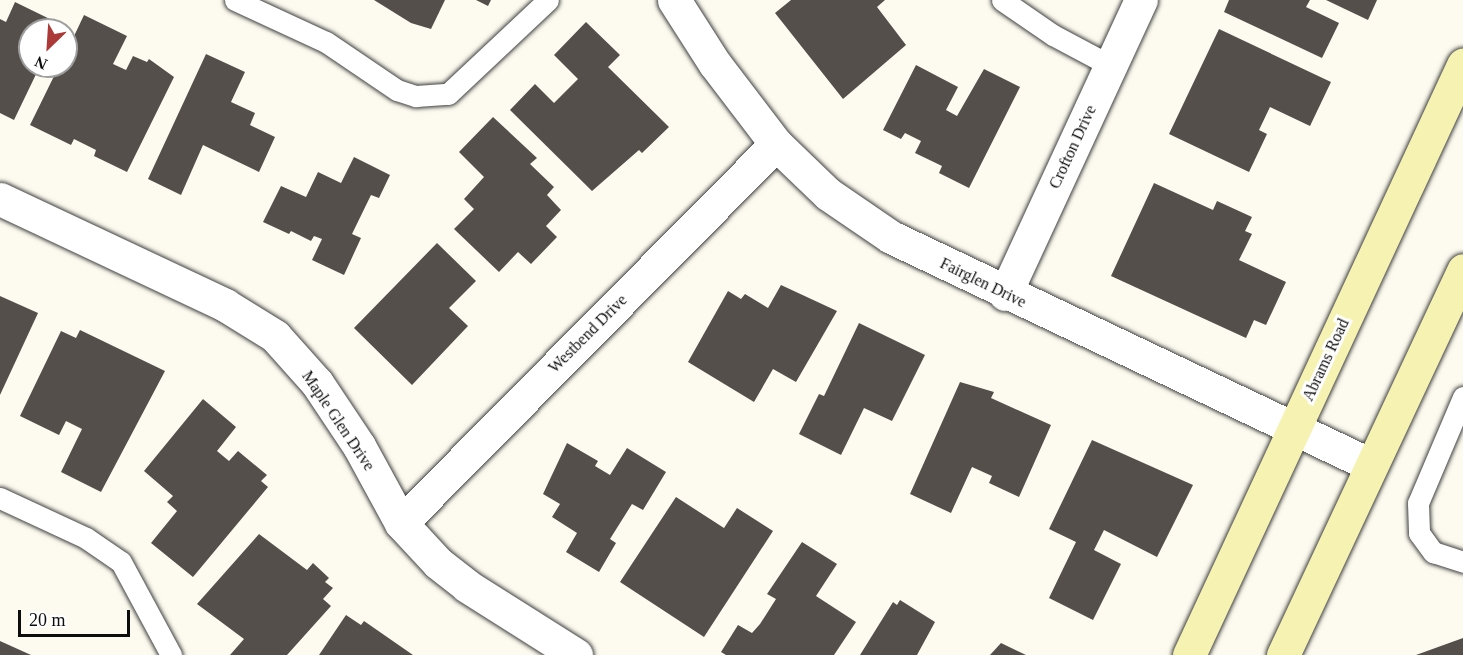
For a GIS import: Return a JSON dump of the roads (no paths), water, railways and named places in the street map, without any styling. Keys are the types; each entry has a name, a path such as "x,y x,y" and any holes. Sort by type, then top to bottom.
{"main road":[{"name":"Abrams Road","path":"1189,655 1463,65"},
{"path":"1283,655 1463,270"}],"street":[{"name":"Fairglen Drive","path":"674,0 715,64 776,144 828,194 891,237 1005,294 1371,465"},
{"name":"Crofton Drive","path":"1005,294 1141,0"},
{"name":"Westbend Drive","path":"401,523 776,144"},
{"name":"Maple Glen Drive","path":"0,199 225,305 275,336 317,384 359,446 401,523 438,563 467,586 576,655"}],"lane":[{"path":"235,0 326,42 397,90 416,96 448,94 548,0"},
{"path":"1002,0 1053,34 1111,66"},
{"path":"1463,397 1418,503 1419,533 1433,552 1463,562"},
{"path":"0,498 87,538 121,562 171,655"}]}
